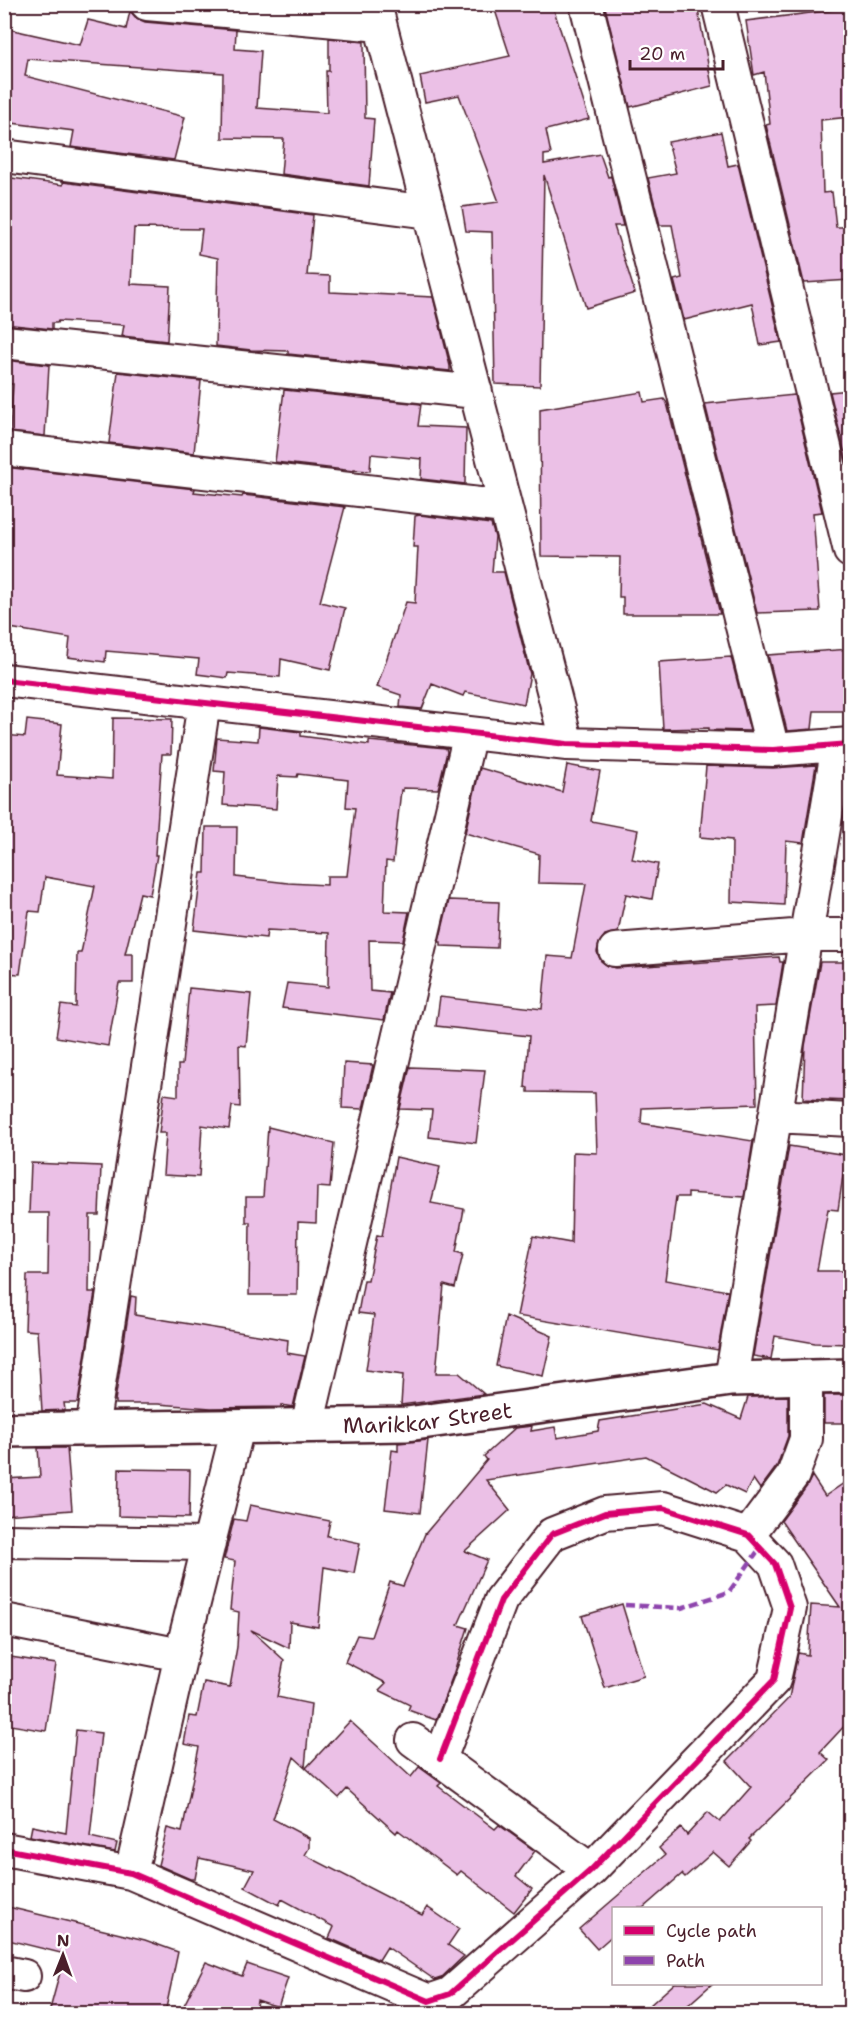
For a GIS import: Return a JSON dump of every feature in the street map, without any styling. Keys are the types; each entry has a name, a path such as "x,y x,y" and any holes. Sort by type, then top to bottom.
{"street":[{"path":"147,4 378,15 567,744"},
{"path":"586,4 773,750"},
{"path":"718,4 850,551"},
{"path":"4,156 429,212"},
{"path":"4,342 476,392"},
{"path":"4,449 506,507"},
{"path":"4,680 567,744 773,750 844,744 806,935 731,1379"},
{"path":"92,1429 204,703"},
{"path":"307,1426 470,733"},
{"path":"615,950 806,935 850,935"},
{"path":"775,1116 850,1120"},
{"name":"Marikkar Street","path":"4,1430 406,1424 731,1379 850,1376"},
{"path":"748,1535 793,1475 806,1438 806,1378"},
{"path":"131,1873 181,1655 238,1427"},
{"path":"4,1849 131,1873 429,2001 450,1994 591,1870 774,1680 790,1608 774,1564 748,1535 663,1508 605,1513 552,1534 501,1600 440,1759"},
{"path":"4,1542 209,1544"},
{"path":"4,1620 181,1655"},
{"path":"413,1740 591,1870"}],"building":[{"path":"493,4 552,4 589,119 546,130 551,154 544,155 544,164 600,154 608,177 611,176 623,226 614,226 635,293 586,308 544,175 540,386 495,384 492,232 466,231 462,207 499,202 459,95 425,102 420,76 510,56"},
{"path":"620,4 697,4 712,86 630,107 605,7"},
{"path":"850,8 850,117 821,120 823,193 832,192 836,227 850,227 850,280 804,283 766,125 770,124 764,72 754,75 746,21"},
{"path":"130,11 136,18 145,22 236,30 235,49 261,51 257,108 327,113 326,71 329,71 329,38 364,42 365,118 374,119 369,186 281,174 284,139 222,138 223,73 28,59 25,76 185,117 174,160 71,147 74,131 4,122 4,28 80,45 88,20 126,29"},
{"path":"721,132 728,166 738,164 781,342 760,345 752,303 684,320 674,280 682,278 672,225 660,225 648,178 676,173 668,142"},
{"path":"4,177 63,185 63,182 313,215 307,275 330,276 330,292 433,297 450,371 288,354 288,351 216,346 218,258 199,254 202,229 134,228 131,284 170,286 167,341 122,336 124,325 58,321 52,323 52,329 4,324"},
{"path":"4,360 49,365 45,436 10,432 13,384 4,384"},
{"path":"118,372 201,381 194,453 109,443"},
{"path":"284,390 421,404 418,426 466,428 465,484 421,479 422,459 371,454 370,471 275,462"},
{"path":"850,390 850,475 830,392"},
{"path":"642,392 644,402 664,399 667,403 720,614 623,614 623,597 619,597 620,557 541,556 540,409"},
{"path":"794,395 822,512 813,513 820,611 757,613 705,404"},
{"path":"4,467 195,489 194,492 242,497 243,495 345,507 320,602 345,608 330,670 281,659 280,677 228,673 227,678 197,674 199,659 106,651 105,662 68,657 70,638 4,627"},
{"path":"415,516 491,524 495,537 492,572 504,572 530,674 524,704 465,692 463,696 432,684 422,709 400,707 401,695 377,687 406,602 415,603 418,547 413,547"},
{"path":"850,649 849,711 814,711 812,729 787,731 768,655"},
{"path":"731,657 750,731 709,730 709,728 663,729 659,662"},
{"path":"113,718 172,719 171,754 162,754 155,855 157,855 150,895 140,893 125,954 133,954 133,983 119,983 108,1046 56,1037 61,1005 76,1007 77,953 81,953 95,886 45,877 40,912 29,911 20,974 4,973 4,735 25,737 27,720 62,724 57,775 112,779"},
{"path":"259,727 301,732 301,736 369,745 369,741 446,748 438,789 403,788 403,791 401,790 393,862 386,861 384,911 409,912 403,941 369,940 370,991 390,993 384,1020 282,1008 287,983 328,987 329,933 267,930 266,938 194,930 201,873 205,873 206,827 237,827 236,877 327,885 327,876 347,876 355,808 346,807 348,780 298,774 297,777 278,776 276,809 223,805 225,772 214,771 217,738 258,741"},
{"path":"567,765 600,771 591,821 638,830 632,859 658,864 652,899 626,894 618,932 605,935 599,943 597,952 601,961 616,968 779,957 780,962 783,962 776,1006 755,1007 757,1104 642,1108 641,1123 753,1141 744,1197 688,1193 688,1197 676,1197 665,1280 728,1291 718,1350 517,1316 533,1236 571,1243 573,1152 597,1153 595,1093 528,1092 528,1088 525,1087 529,1036 436,1026 440,997 542,1009 547,956 572,958 586,884 538,883 539,854 465,833 480,768 562,792"},
{"path":"816,765 803,843 786,841 784,905 731,902 732,840 700,837 706,766 773,768"},
{"path":"449,900 499,902 497,948 441,946 439,942"},
{"path":"820,962 850,962 850,1101 803,1099 805,1046"},
{"path":"189,988 251,994 246,1046 239,1045 240,1107 232,1106 229,1129 202,1125 199,1177 163,1175 166,1133 159,1133 164,1094 178,1096 178,1065 182,1065"},
{"path":"344,1063 373,1065 363,1109 342,1108"},
{"path":"410,1067 485,1070 476,1143 429,1137 432,1110 400,1109"},
{"path":"268,1127 334,1143 330,1188 317,1187 316,1223 298,1222 297,1295 249,1295 250,1222 246,1222 246,1197 263,1197"},
{"path":"789,1146 846,1155 838,1210 828,1209 817,1271 850,1271 850,1344 815,1343 775,1336 771,1359 753,1356"},
{"path":"396,1157 440,1167 431,1203 464,1209 456,1252 463,1254 455,1288 444,1285 436,1373 459,1373 484,1394 401,1405 403,1375 366,1370 374,1315 358,1313 364,1280 368,1280 377,1235 382,1236"},
{"path":"31,1163 101,1166 99,1215 90,1215 89,1292 95,1292 78,1403 64,1403 65,1410 42,1411 37,1331 25,1330 27,1275 48,1275 49,1213 29,1213"},
{"path":"131,1296 136,1297 135,1315 288,1340 287,1353 305,1356 293,1407 281,1405 281,1407 211,1408 116,1404"},
{"path":"506,1316 552,1336 543,1376 496,1366"},
{"path":"824,1395 850,1395 850,1423 824,1423"},
{"path":"788,1396 788,1436 777,1466 760,1489 753,1479 745,1494 726,1485 717,1492 646,1456 486,1480 510,1510 465,1551 487,1560 458,1625 468,1628 436,1720 408,1710 410,1705 379,1690 386,1683 345,1662 357,1635 371,1637 390,1582 403,1586 425,1534 487,1460 484,1456 515,1428 532,1426 531,1431 555,1427 557,1438 598,1431 600,1421 707,1404 741,1419 748,1397"},
{"path":"428,1440 420,1513 385,1509 392,1450 398,1451 398,1443"},
{"path":"38,1448 67,1448 72,1510 4,1515 4,1479 40,1477"},
{"path":"119,1469 190,1470 189,1518 118,1516"},
{"path":"812,1476 825,1496 850,1479 850,1720 820,1752 829,1760 749,1839 751,1841 729,1866 713,1852 685,1877 682,1874 644,1907 612,1907 612,1936 597,1949 579,1929 665,1855 659,1848 681,1828 687,1835 708,1812 720,1822 751,1787 727,1761 789,1698 798,1653 808,1655 811,1605 840,1607 781,1521"},
{"path":"250,1505 330,1521 327,1536 360,1543 354,1573 324,1567 318,1627 290,1622 289,1648 251,1630 284,1660 277,1697 311,1704 305,1767 294,1757 273,1819 309,1838 309,1848 305,1855 422,1915 427,1907 459,1929 448,1945 464,1956 441,1978 435,1980 387,1947 379,1960 329,1938 334,1927 282,1899 279,1905 245,1887 254,1870 199,1858 195,1879 190,1879 158,1865 167,1828 182,1832 199,1747 184,1744 189,1716 197,1717 204,1682 230,1687 237,1647 239,1612 230,1610 235,1561 224,1559 234,1519 246,1521"},
{"path":"622,1604 644,1676 605,1688 582,1616"},
{"path":"4,1656 56,1664 46,1731 10,1725 11,1719 4,1718"},
{"path":"350,1721 411,1777 419,1767 441,1783 438,1786 495,1829 499,1825 535,1851 516,1876 532,1889 514,1912 461,1871 457,1875 398,1830 396,1833 347,1789 339,1798 306,1768"},
{"path":"76,1730 101,1733 90,1837 117,1843 115,1852 30,1836 32,1826 66,1833"},
{"path":"4,1906 145,1940 178,1952 165,2013 49,2013 65,1954 4,1939"},
{"path":"206,1962 242,1976 247,1964 288,1978 278,2007 257,2000 255,2013 180,2013"},
{"path":"673,1985 711,1985 679,2013 641,2013"}],"marked path":[{"path":"625,1605 681,1608 729,1592 760,1548"}],"cycle path":[{"path":"4,680 567,744 773,750 850,744"},
{"path":"4,1849 131,1873 429,2001 450,1994 591,1870 774,1680 790,1608 775,1564 748,1535 663,1508 605,1513 552,1534 501,1600 440,1759"}]}
